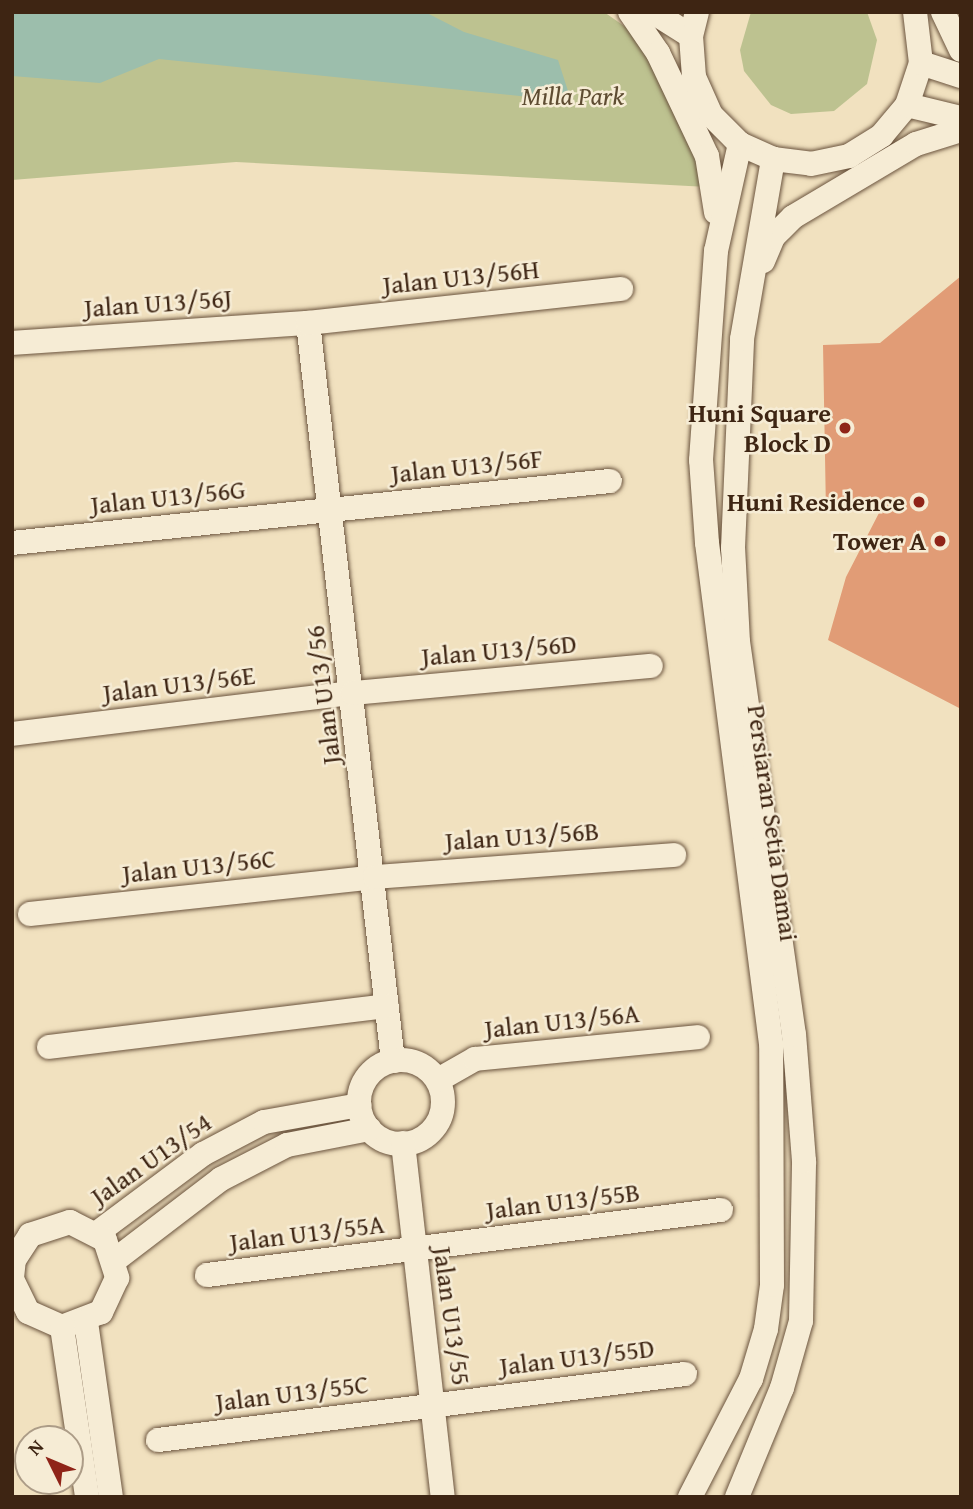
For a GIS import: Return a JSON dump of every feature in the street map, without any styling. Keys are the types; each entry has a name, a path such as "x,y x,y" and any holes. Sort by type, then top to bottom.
{"street":[{"path":"630,12 658,52 707,156 716,187 716,251"},
{"path":"653,12 694,24 694,77 705,103 740,144 773,159 811,164 849,156 882,135 906,105 921,63 915,12"},
{"path":"943,12 961,50"},
{"path":"921,63 961,76"},
{"path":"906,105 961,118"},
{"path":"746,302 772,237 793,217 916,144 961,130"},
{"name":"Persiaran Setia Damai","path":"690,1497 732,1424 766,1329 775,1189 769,1031 706,543 701,460 716,251 740,144"},
{"name":"Persiaran Setia Damai","path":"737,1497 782,1388 801,1321 804,1161 794,1035 738,642 733,548 746,302 773,159"},
{"name":"Jalan U13/56H","path":"307,323 621,289"},
{"name":"Jalan U13/56J","path":"12,343 307,323"},
{"name":"Jalan U13/56","path":"307,323 375,877 393,1061"},
{"name":"Jalan U13/56F","path":"331,510 610,481"},
{"name":"Jalan U13/56G","path":"12,543 331,510"},
{"name":"Jalan U13/56D","path":"353,693 651,666"},
{"name":"Jalan U13/56E","path":"12,734 353,693"},
{"name":"Jalan U13/56B","path":"375,877 674,855"},
{"name":"Jalan U13/56C","path":"30,914 375,877"},
{"path":"49,1047 387,1006"},
{"name":"Jalan U13/56A","path":"438,1080 475,1059 698,1037"},
{"path":"115,1260 221,1179 286,1146 369,1129 403,1143 417,1141 438,1121 443,1108 438,1080 418,1063 393,1061 364,1082 359,1105 369,1129"},
{"name":"Jalan U13/54","path":"97,1233 203,1154 264,1122 359,1105"},
{"name":"Jalan U13/55","path":"403,1143 443,1497"},
{"name":"Jalan U13/55B","path":"413,1250 721,1210"},
{"path":"70,1222 97,1233 115,1260 112,1297 74,1325 44,1323 13,1279 42,1227 70,1222"},
{"name":"Jalan U13/55A","path":"207,1275 413,1250"},
{"path":"74,1325 87,1497"},
{"path":"74,1325 111,1497"},
{"name":"Jalan U13/55D","path":"434,1405 685,1374"},
{"name":"Jalan U13/55C","path":"158,1440 434,1405"}],"green space":[{"name":"Milla Park","path":"12,12 604,12 637,35 708,187 236,162 12,180"},
{"path":"751,12 867,12 877,40 867,84 834,111 791,114 771,105 744,71 740,50"}],"shaded area":[{"path":"12,12 425,12 464,32 558,60 569,94 539,98 159,59 100,83 12,76"}],"building":[{"name":"Huni Residence","path":"961,276 961,709 828,640 846,577 880,511 826,512 823,345 880,343"}],"place":[{"name":"Huni Square Block D","path":"845,428"},
{"name":"Huni Residence","path":"919,502"},
{"name":"Tower A","path":"940,541"}]}
